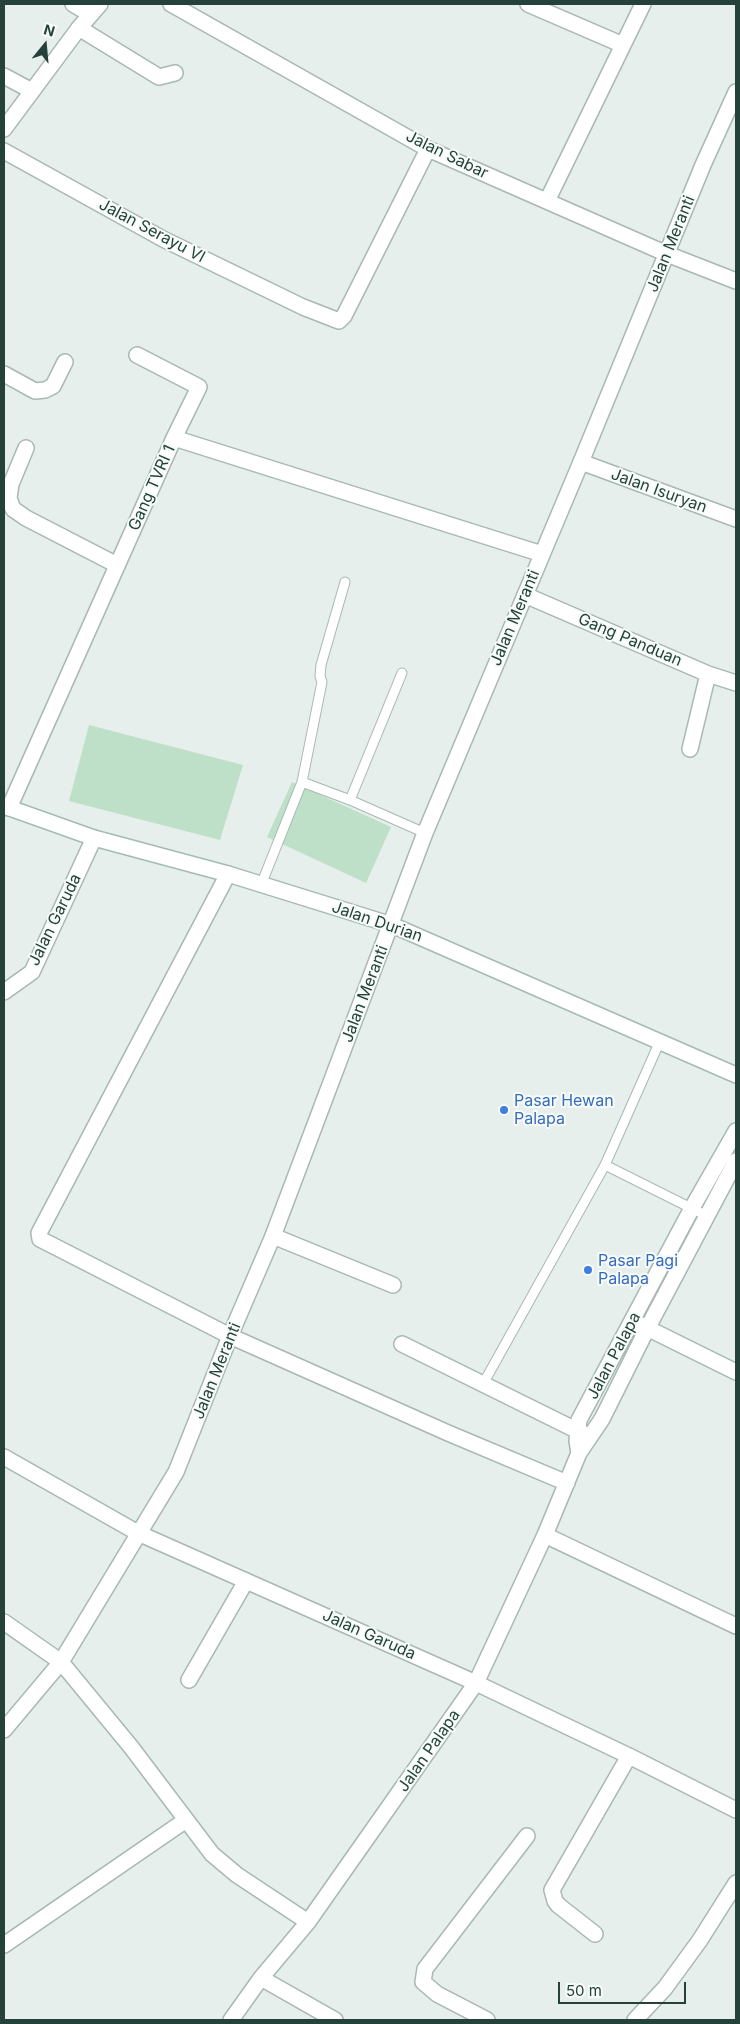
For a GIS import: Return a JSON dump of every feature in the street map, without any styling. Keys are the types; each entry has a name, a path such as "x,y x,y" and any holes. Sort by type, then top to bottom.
{"street":[{"path":"4,129 78,28 95,9 73,4"},
{"name":"Jalan Sabar","path":"171,4 428,149 668,254 736,281"},
{"path":"528,4 622,46"},
{"path":"547,201 643,4"},
{"path":"78,28 159,77 175,73"},
{"path":"4,76 32,91"},
{"name":"Jalan Meranti","path":"4,1730 61,1662 176,1472 230,1336 273,1236 392,925 425,833 668,254 703,165 736,92"},
{"name":"Jalan Serayu VI","path":"4,151 163,239 303,307 339,321 344,316 428,149"},
{"path":"137,355 199,387 174,438"},
{"path":"4,374 35,391 45,390 53,386 65,362"},
{"name":"Gang TVRI 1","path":"6,807 174,438 542,554"},
{"path":"26,448 11,484 9,498 13,509 26,518 117,565"},
{"name":"Jalan Isuryan","path":"581,462 736,519"},
{"name":"Gang Panduan","path":"525,594 708,674 736,683"},
{"path":"690,749 708,674"},
{"name":"Jalan Durian","path":"6,807 94,838 228,874 392,925 736,1075"},
{"name":"Jalan Garuda","path":"4,992 32,972 94,838"},
{"path":"228,874 39,1233 40,1239 230,1336 448,1433 567,1483"},
{"name":"Jalan Palapa","path":"579,1454 577,1430 579,1420 692,1208 736,1131"},
{"name":"Jalan Palapa","path":"231,2020 261,1978 308,1922 476,1683 545,1535 579,1454 602,1419 647,1329 736,1161"},
{"path":"273,1236 393,1285"},
{"path":"633,1320 647,1329 736,1372"},
{"path":"402,1344 590,1438"},
{"name":"Jalan Garuda","path":"4,1457 138,1533 476,1683 629,1756 736,1810"},
{"path":"545,1535 736,1626"},
{"path":"189,1680 246,1581"},
{"path":"4,1622 61,1662 131,1746 212,1854 237,1874 308,1922"},
{"path":"595,1934 558,1905 552,1890 629,1756"},
{"path":"4,1945 186,1820"},
{"path":"487,2020 436,1994 423,1982 425,1969 526,1836"},
{"path":"635,2020 665,1988 700,1940 736,1883"},
{"path":"261,1978 335,2020"}],"lane":[{"path":"261,885 302,782 322,682 320,676 321,665 345,582"},
{"path":"350,800 402,673"},
{"path":"302,782 350,800 425,833"},
{"path":"483,1384 605,1165 660,1041"},
{"path":"605,1165 707,1216"}],"green space":[{"path":"89,725 243,765 220,840 69,801"},
{"path":"292,782 391,827 366,883 267,837"}],"place":[{"name":"Pasar Hewan Palapa","path":"504,1110"},
{"name":"Pasar Pagi Palapa","path":"588,1270"}]}
